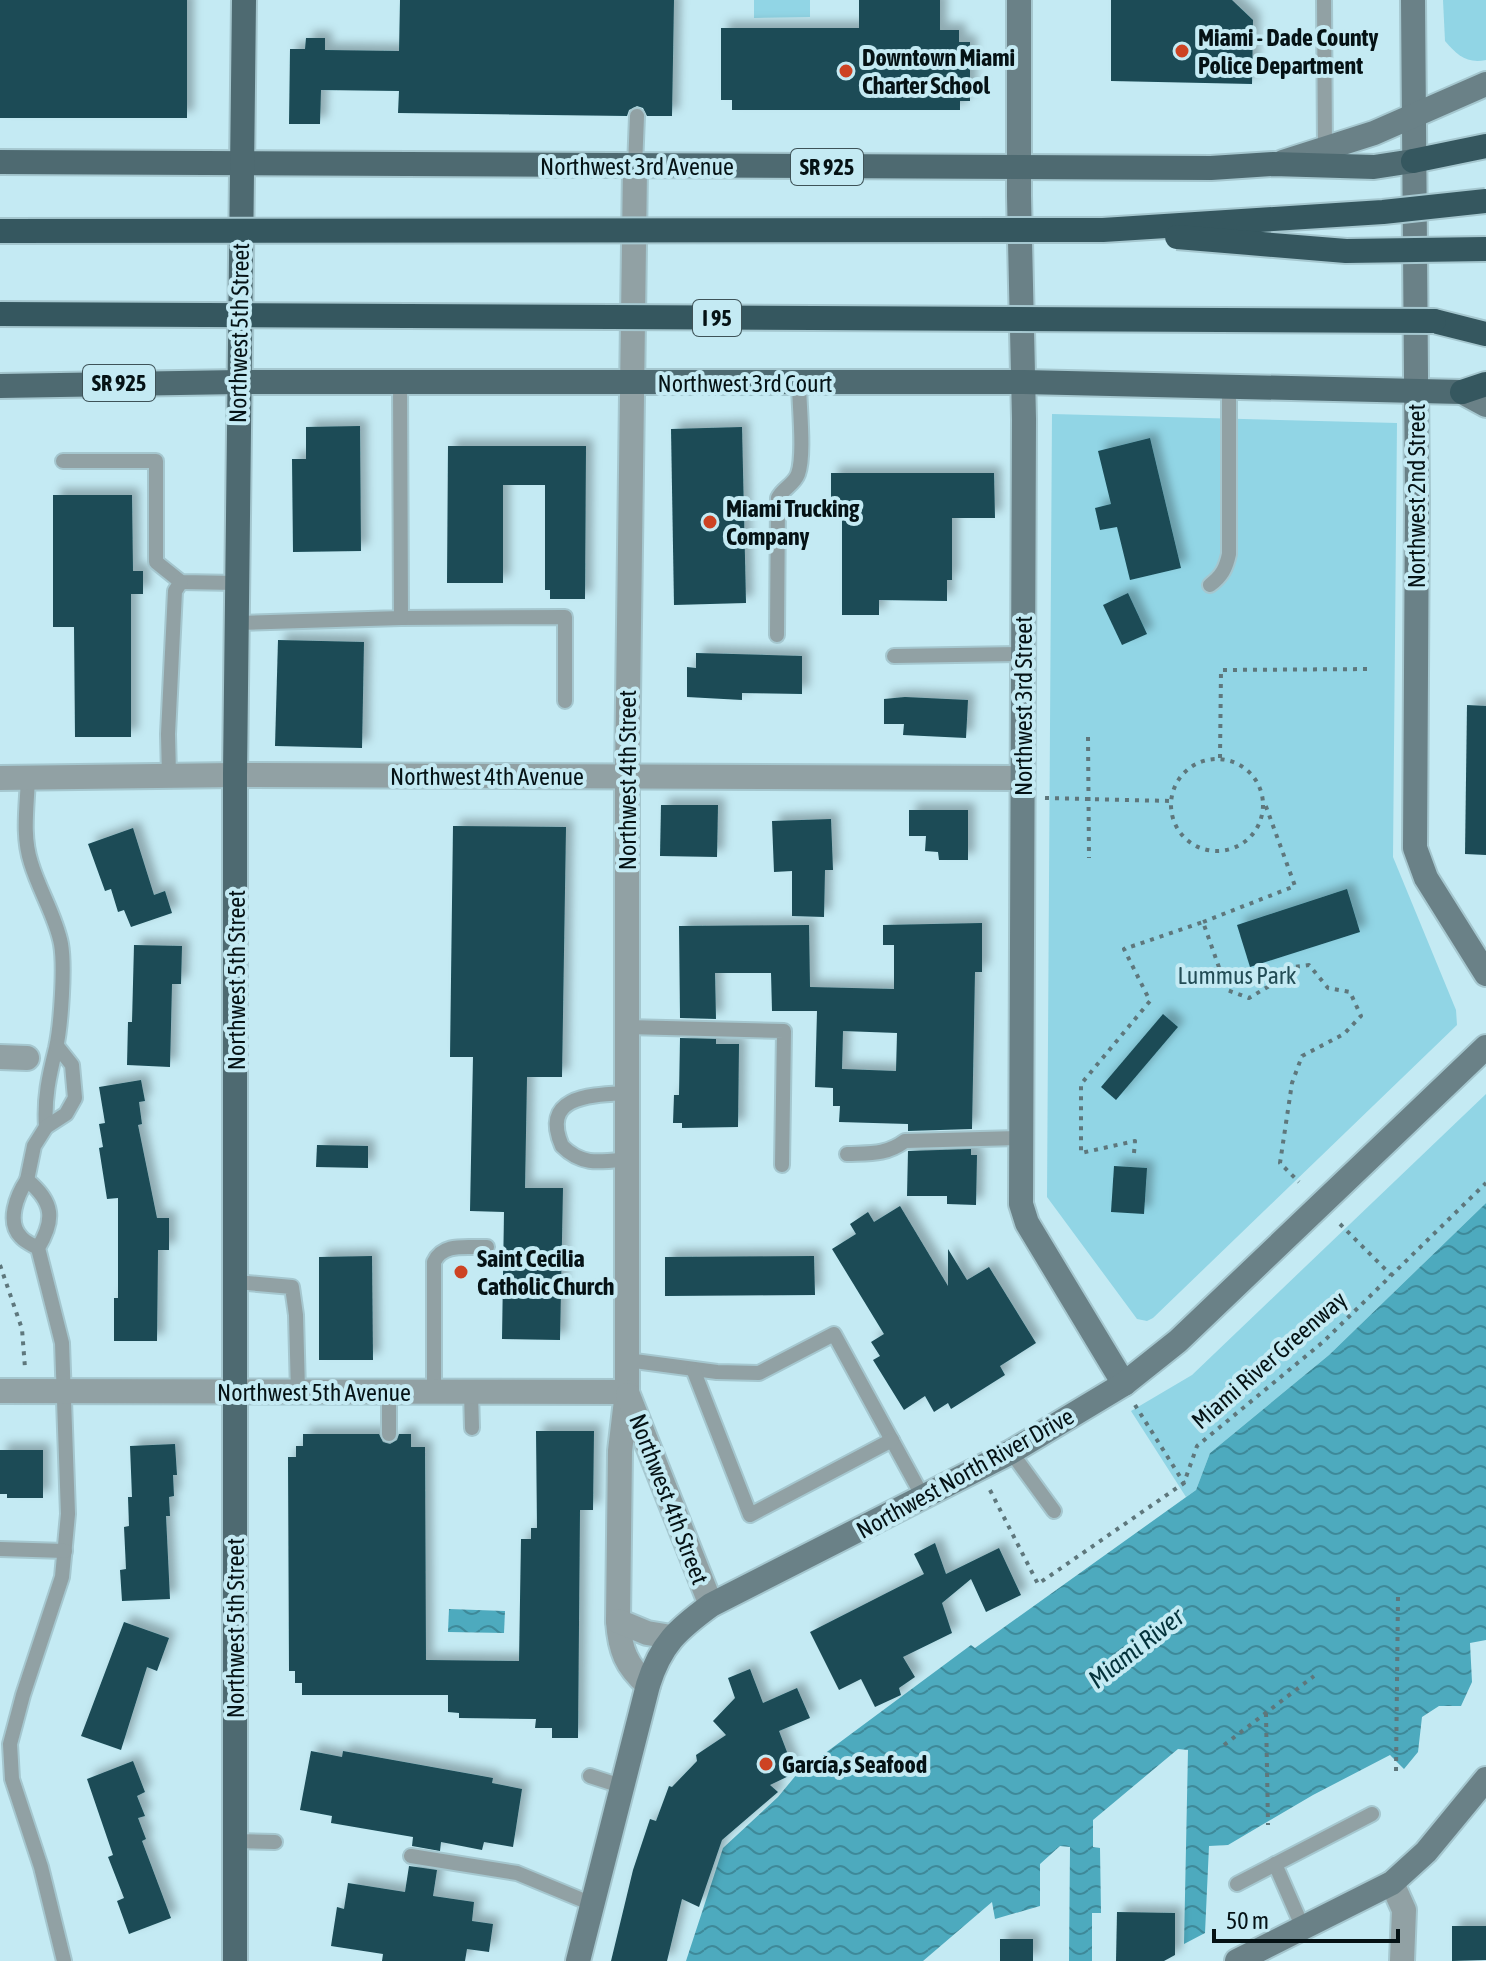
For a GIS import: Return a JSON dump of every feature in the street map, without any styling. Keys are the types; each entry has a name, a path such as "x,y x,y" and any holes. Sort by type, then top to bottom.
{"highway":[{"path":"1413,161 1486,146"},
{"path":"0,231 1103,230 1383,212 1486,201"},
{"path":"1103,230 1346,251 1486,249"},
{"name":"I 95","path":"0,314 1486,320"},
{"path":"1434,321 1486,334"},
{"path":"1462,392 1486,384"}],"main road":[{"name":"Northwest 5th Street","path":"235,1961 235,775 244,0"},
{"name":"Northwest 3rd Avenue","path":"0,162 1211,168 1273,164 1374,167 1413,161"},
{"name":"Northwest 3rd Court","path":"0,386 400,381 1024,382 1462,392"}],"street":[{"name":"Northwest 3rd Street","path":"1019,0 1024,382 1021,1192 1024,1215 1130,1394"},
{"name":"Northwest 2nd Street","path":"1413,0 1415,848 1426,878 1486,974"},
{"name":"Northwest 3rd Avenue","path":"1273,164 1374,133 1486,84"},
{"name":"Northwest 4th Street","path":"635,167 627,776 627,1392 620,1451 618,1621 619,1638 632,1672 648,1685"},
{"name":"Northwest 3rd Court","path":"1462,392 1486,405"},
{"name":"Northwest 4th Avenue","path":"0,778 235,775 1022,778"},
{"name":"Northwest North River Drive","path":"578,1961 648,1685 655,1662 671,1637 711,1605 1130,1394 1178,1341 1486,1047"},
{"path":"0,1057 27,1058"},
{"name":"Northwest 5th Avenue","path":"0,1391 627,1392"},
{"name":"Northwest 4th Street","path":"627,1392 711,1605"},
{"path":"618,1621 647,1633 671,1637"},
{"path":"1237,1961 1392,1883 1426,1852 1486,1779"},
{"path":"1392,1883 1404,1910 1402,1961"}],"lane":[{"path":"1324,0 1325,150"},
{"path":"635,167 637,116"},
{"path":"400,381 401,618"},
{"path":"777,635 778,498 793,483 799,469 799,383"},
{"path":"1210,585 1225,569 1229,554 1229,387"},
{"path":"63,461 156,461 156,562 181,582 237,583"},
{"path":"169,776 175,591 181,582"},
{"path":"236,623 565,617 565,701"},
{"path":"894,656 1023,654"},
{"path":"28,778 25,830 30,860 61,944 57,1046 49,1069 44,1104 46,1127"},
{"path":"627,1027 784,1031 782,1165"},
{"path":"38,1248 19,1237 14,1222 16,1196 27,1180 34,1146 46,1127 66,1114 75,1098 72,1065 57,1046"},
{"path":"627,1093 575,1098 561,1111 557,1122 562,1146 579,1160 602,1162 627,1159"},
{"path":"847,1154 884,1152 895,1149 905,1141 1022,1138"},
{"path":"27,1180 37,1188 50,1210 50,1228 38,1248 62,1343 68,1514 62,1577 10,1744 12,1779 41,1867 64,1961"},
{"path":"434,1392 434,1262 444,1248 487,1247"},
{"path":"236,1282 292,1287 298,1392"},
{"path":"627,1360 693,1369 759,1373 834,1334 923,1497"},
{"path":"693,1369 750,1515 892,1440"},
{"path":"389,1392 389,1434"},
{"path":"471,1392 472,1428"},
{"path":"1011,1452 1054,1511"},
{"path":"0,1549 65,1551"},
{"path":"590,1776 621,1786"},
{"path":"1237,1884 1372,1814"},
{"path":"234,1841 275,1842"},
{"path":"411,1856 517,1873 592,1904"},
{"path":"1275,1864 1303,1928"}],"path":[{"path":"1220,758 1221,670 1372,669"},
{"path":"1088,737 1089,858"},
{"path":"1134,1153 1135,1141 1081,1153 1081,1084 1150,1001 1124,949 1295,886 1259,785 1249,771 1236,762 1220,758 1204,760 1190,767 1178,779 1171,801 1174,823 1181,836 1193,846 1207,851 1222,852 1236,848 1249,839 1262,814 1263,799"},
{"path":"1045,798 1171,801"},
{"path":"1203,922 1227,990 1249,998 1271,985 1285,968 1309,965 1328,988 1350,992 1361,1016 1344,1034 1302,1056 1292,1083 1280,1163 1299,1182"},
{"name":"Miami River Greenway","path":"1184,1483 1197,1446 1323,1342 1486,1183"},
{"path":"1340,1224 1391,1275"},
{"path":"0,1265 22,1329 25,1368"},
{"path":"989,1488 1038,1584 1184,1483 1130,1394"},
{"path":"1396,1771 1398,1594"},
{"path":"1224,1745 1314,1676"},
{"path":"1266,1713 1268,1825"}],"green space":[{"path":"754,0 810,0 810,17 754,18"},
{"path":"1443,0 1486,0 1486,60 1473,61 1463,57 1445,41"},
{"name":"Lummus Park","path":"1052,414 1397,423 1393,857 1456,1010 1457,1025 1147,1321 1137,1319 1047,1197"},
{"path":"1486,1094 1486,1203 1329,1355 1210,1453 1196,1490 1186,1497 1131,1411 1192,1375"}],"water":[{"name":"Miami River","path":"1486,1203 1486,1640 1470,1643 1472,1682 1461,1706 1439,1706 1422,1717 1418,1752 1404,1769 1390,1755 1313,1795 1228,1845 1209,1846 1205,1933 1184,1944 1188,1750 1178,1749 1093,1820 1093,1847 1100,1848 1101,1913 1092,1913 1092,1961 1069,1961 1070,1847 1060,1846 1040,1864 1040,1906 995,1919 992,1902 923,1961 686,1961 723,1848 778,1797 797,1774 971,1645 975,1648 1196,1490 1210,1453 1329,1355"},
{"path":"449,1609 505,1611 504,1633 448,1632"}],"building":[{"path":"0,0 187,0 187,118 0,118"},
{"path":"400,0 674,0 672,116 647,116 643,108 637,106 629,110 627,116 398,113 399,91 321,90 320,124 289,124 290,49 305,49 306,38 325,38 325,50 399,51"},
{"name":"Downtown Miami Charter School","path":"859,0 940,0 940,30 959,30 959,42 970,42 970,101 960,101 960,110 732,110 732,100 721,100 721,28 859,28"},
{"name":"Miami - Dade County Police Department","path":"1111,0 1232,0 1253,20 1252,84 1111,81"},
{"path":"360,426 361,551 293,552 292,459 306,459 306,427"},
{"path":"742,427 746,603 674,605 671,429"},
{"path":"1150,438 1181,568 1130,580 1117,527 1100,530 1095,508 1111,504 1098,451"},
{"path":"448,446 586,446 585,599 550,599 550,590 545,590 545,485 503,485 503,583 447,583"},
{"path":"831,473 994,473 995,518 952,518 952,580 947,580 947,601 879,600 879,615 842,615 842,518 831,518"},
{"path":"53,495 132,495 133,571 143,571 143,594 131,594 131,737 75,737 74,627 53,627"},
{"path":"1128,593 1147,634 1122,645 1103,605"},
{"path":"278,640 364,642 362,748 275,746"},
{"path":"696,653 802,656 802,694 742,693 742,700 687,697 687,667 696,668"},
{"path":"884,699 968,700 966,738 903,735 904,724 884,724"},
{"path":"1467,705 1486,706 1486,855 1465,854"},
{"path":"661,805 718,805 717,857 660,856"},
{"path":"909,810 968,810 968,860 939,860 938,852 925,851 926,836 909,836"},
{"path":"831,819 833,870 825,870 824,917 792,916 792,871 774,872 772,821"},
{"path":"453,826 566,827 562,1077 527,1077 525,1188 563,1188 560,1340 502,1339 504,1212 470,1211 473,1057 450,1057"},
{"path":"133,828 154,895 165,891 172,913 131,927 124,910 118,912 111,889 105,891 88,844"},
{"path":"1347,889 1360,932 1250,967 1237,925"},
{"path":"982,923 982,972 975,972 972,1129 908,1131 908,1124 839,1122 840,1106 833,1106 833,1088 815,1087 817,1011 772,1011 771,973 715,973 716,1019 680,1018 679,926 809,925 810,987 894,989 894,945 883,945 883,925","holes":["843,1031 897,1033 896,1071 842,1069"]},
{"path":"134,945 182,946 181,984 172,984 170,1067 127,1065 128,1022 132,1022"},
{"path":"1163,1014 1178,1027 1116,1100 1101,1087"},
{"path":"680,1038 716,1039 716,1044 739,1044 738,1127 682,1128 682,1123 673,1123 674,1095 679,1095"},
{"path":"141,1080 145,1101 139,1102 142,1124 138,1125 157,1218 169,1218 169,1250 158,1250 157,1341 114,1341 114,1298 118,1298 118,1198 107,1199 99,1148 103,1147 99,1124 105,1123 99,1087"},
{"path":"317,1145 368,1146 368,1168 316,1167"},
{"path":"971,1149 971,1155 977,1155 976,1205 947,1204 947,1196 907,1196 908,1151"},
{"path":"1114,1166 1147,1168 1144,1214 1111,1212"},
{"path":"900,1206 948,1286 948,1249 967,1280 989,1267 1036,1343 1000,1366 1005,1375 951,1409 948,1403 934,1412 925,1396 904,1410 873,1360 880,1356 871,1342 884,1334 832,1249 856,1234 850,1224 868,1212 874,1222"},
{"path":"372,1256 373,1360 319,1360 319,1257"},
{"path":"814,1256 815,1295 665,1296 665,1257"},
{"path":"536,1431 594,1431 593,1510 580,1510 578,1738 552,1738 552,1728 535,1728 536,1719 459,1718 459,1713 448,1712 448,1695 302,1695 302,1683 295,1683 295,1671 289,1671 288,1457 296,1457 296,1446 303,1446 303,1434 379,1434 383,1442 390,1444 397,1440 399,1434 411,1434 411,1447 425,1447 426,1660 519,1661 521,1539 531,1539 531,1528 537,1528"},
{"path":"175,1444 177,1475 173,1475 174,1496 169,1497 170,1516 166,1516 170,1599 122,1601 120,1570 126,1569 124,1527 129,1526 128,1497 132,1497 130,1446"},
{"path":"0,1450 43,1450 43,1498 7,1498 7,1494 0,1494"},
{"path":"935,1543 946,1574 999,1548 1021,1595 986,1612 971,1579 942,1603 952,1633 903,1657 915,1677 899,1688 901,1695 875,1707 861,1679 839,1690 810,1632 924,1574 914,1554"},
{"path":"124,1622 169,1638 157,1671 147,1667 121,1750 81,1736"},
{"path":"750,1669 763,1703 797,1688 810,1718 779,1731 795,1773 770,1785 778,1792 722,1840 699,1907 682,1899 667,1961 611,1961 633,1870 650,1819 656,1821 669,1786 672,1787 697,1761 696,1755 726,1735 713,1721 735,1698 728,1678"},
{"path":"311,1751 342,1757 343,1751 493,1778 492,1783 522,1789 513,1847 484,1842 482,1850 441,1842 440,1851 412,1846 413,1837 331,1823 332,1816 300,1810"},
{"path":"133,1761 145,1792 137,1796 145,1816 138,1818 146,1839 142,1841 171,1918 129,1934 117,1901 124,1898 108,1857 113,1855 87,1779"},
{"path":"409,1866 437,1870 433,1896 474,1902 472,1921 493,1924 489,1952 467,1949 465,1961 382,1961 383,1954 331,1946 337,1907 344,1909 348,1883 405,1892"},
{"path":"1117,1912 1175,1913 1175,1955 1164,1961 1116,1961"},
{"path":"1452,1926 1486,1926 1486,1960 1452,1961"},
{"path":"1000,1939 1033,1939 1033,1961 1000,1961"}],"place":[{"name":"Miami - Dade County Police Department","path":"1182,51"},
{"name":"Downtown Miami Charter School","path":"846,71"},
{"name":"Miami Trucking Company","path":"710,522"},
{"name":"Saint Cecilia Catholic Church","path":"461,1272"},
{"name":"García,s Seafood","path":"766,1764"}]}
